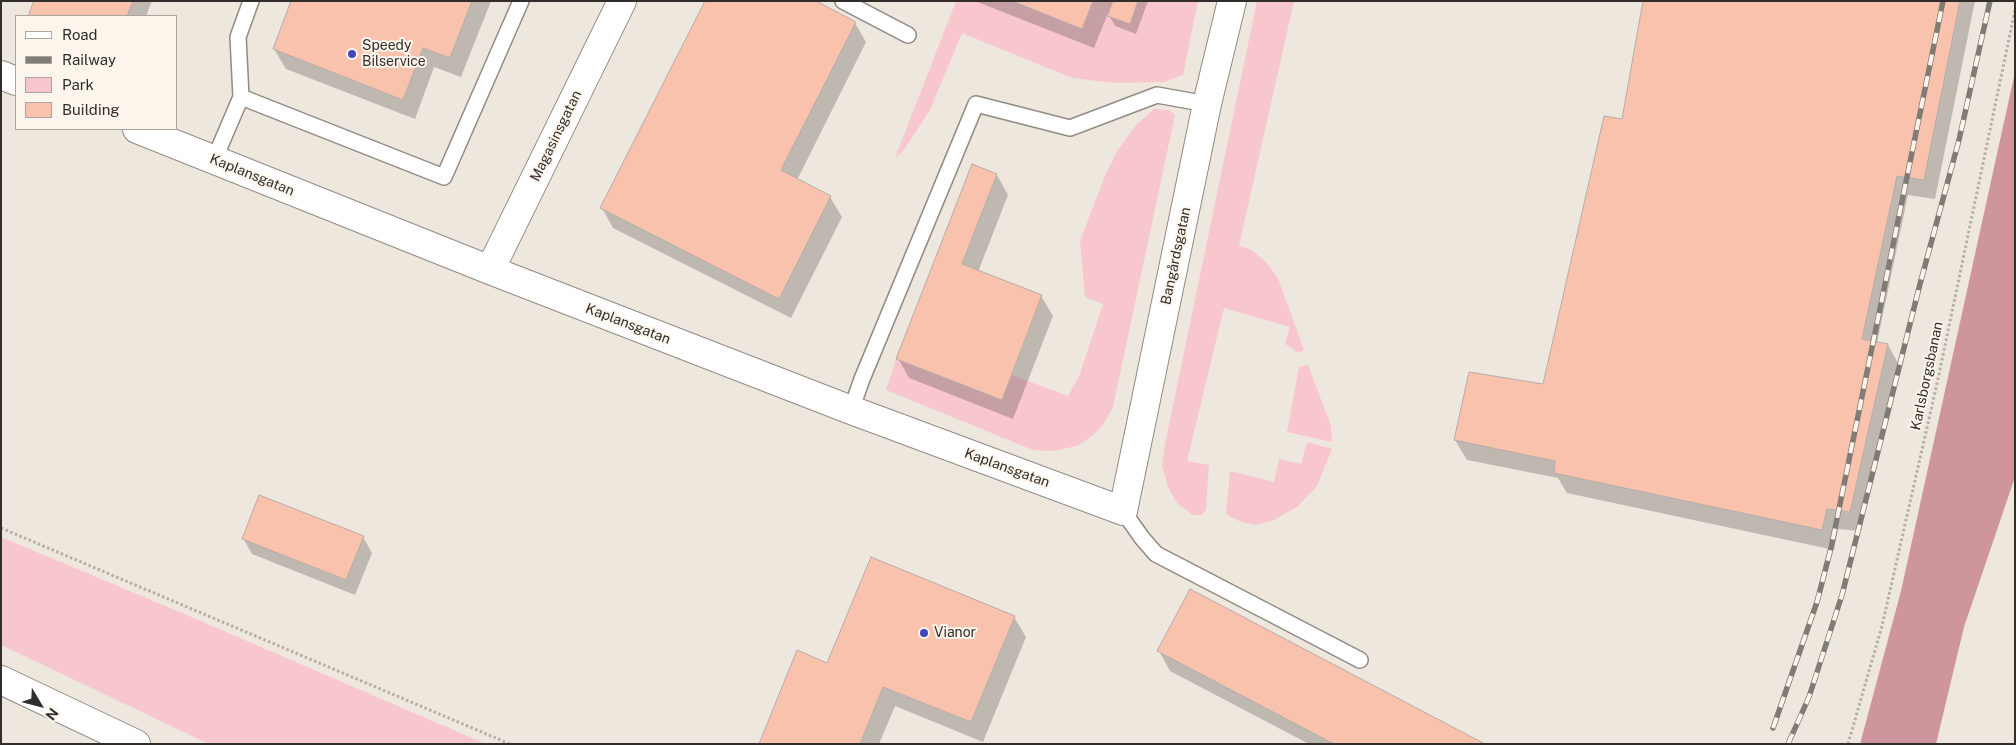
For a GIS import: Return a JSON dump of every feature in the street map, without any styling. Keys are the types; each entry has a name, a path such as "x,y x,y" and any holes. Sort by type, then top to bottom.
{"main road":[{"name":"Magasinsgatan","path":"490,270 622,1"},
{"name":"Bangårdsgatan","path":"1123,511 1207,104 1232,1"},
{"path":"1,74 15,80"},
{"name":"Kaplansgatan","path":"139,130 490,270 850,410 1123,511"},
{"path":"1,680 136,744"}],"lane":[{"path":"214,160 241,97 238,37 251,1"},
{"path":"241,97 444,177 521,1"},
{"path":"843,1 908,35"},
{"path":"850,410 976,104 1070,128 1157,95 1207,104"},
{"path":"1123,511 1156,554 1360,660"}],"path":[{"name":"Karlsborgsbanan","path":"1848,744 1882,626 1936,388 2015,10"},
{"path":"1,528 510,744"}],"green space":[{"path":"956,1 1012,1 1082,29 1093,1 1113,1 1108,16 1130,24 1138,1 1198,1 1183,75 1164,82 1114,83 1072,78 962,33 930,110 903,151 895,158"},
{"path":"1257,1 1294,1 1239,246 1250,249 1265,261 1278,278 1304,350 1299,353 1285,344 1290,327 1224,308 1187,461 1209,465 1206,510 1201,515 1193,515 1177,503 1168,487 1162,466"},
{"path":"1154,109 1169,110 1175,115 1113,407 1103,425 1092,436 1077,446 1053,451 1033,450 886,390 896,359 1012,375 1068,396 1080,374 1103,304 1085,297 1080,241 1105,176 1117,151 1136,125"},
{"path":"1308,365 1331,426 1332,442 1287,432 1299,367"},
{"path":"1307,442 1332,449 1317,486 1297,507 1274,520 1256,525 1241,522 1226,514 1230,471 1274,482 1279,459 1301,464"},
{"path":"1,537 486,744 209,744 1,645"}],"shaded area":[{"path":"2015,72 2015,477 1964,627 1936,744 1860,744 1901,591"}],"building":[{"path":"34,1 133,1 127,15 28,15"},
{"name":"Speedy Bilservice","path":"291,1 472,1 450,58 423,48 403,100 273,49"},
{"path":"705,1 816,1 856,22 781,170 831,196 779,299 600,208"},
{"path":"1012,1 1093,1 1082,29"},
{"path":"1113,1 1138,1 1130,24 1107,16"},
{"path":"1643,1 1960,1 1924,180 1897,176 1862,339 1888,344 1850,512 1827,509 1822,530 1554,473 1555,461 1454,440 1469,372 1543,384 1604,116 1622,119"},
{"path":"972,164 997,174 962,264 1042,295 1002,400 896,359"},
{"path":"259,495 364,536 346,580 242,539"},
{"name":"Vianor","path":"871,557 1015,616 971,722 883,687 860,744 759,744 797,650 827,663"},
{"path":"1190,589 1485,744 1334,744 1157,651"}],"railway":[{"path":"1773,728 1817,602 1831,548 1943,1"},
{"path":"1788,744 1809,697 1842,595 1920,284 1959,140 1990,1"}],"place":[{"name":"Speedy Bilservice","path":"352,54"},
{"name":"Vianor","path":"924,633"}]}
